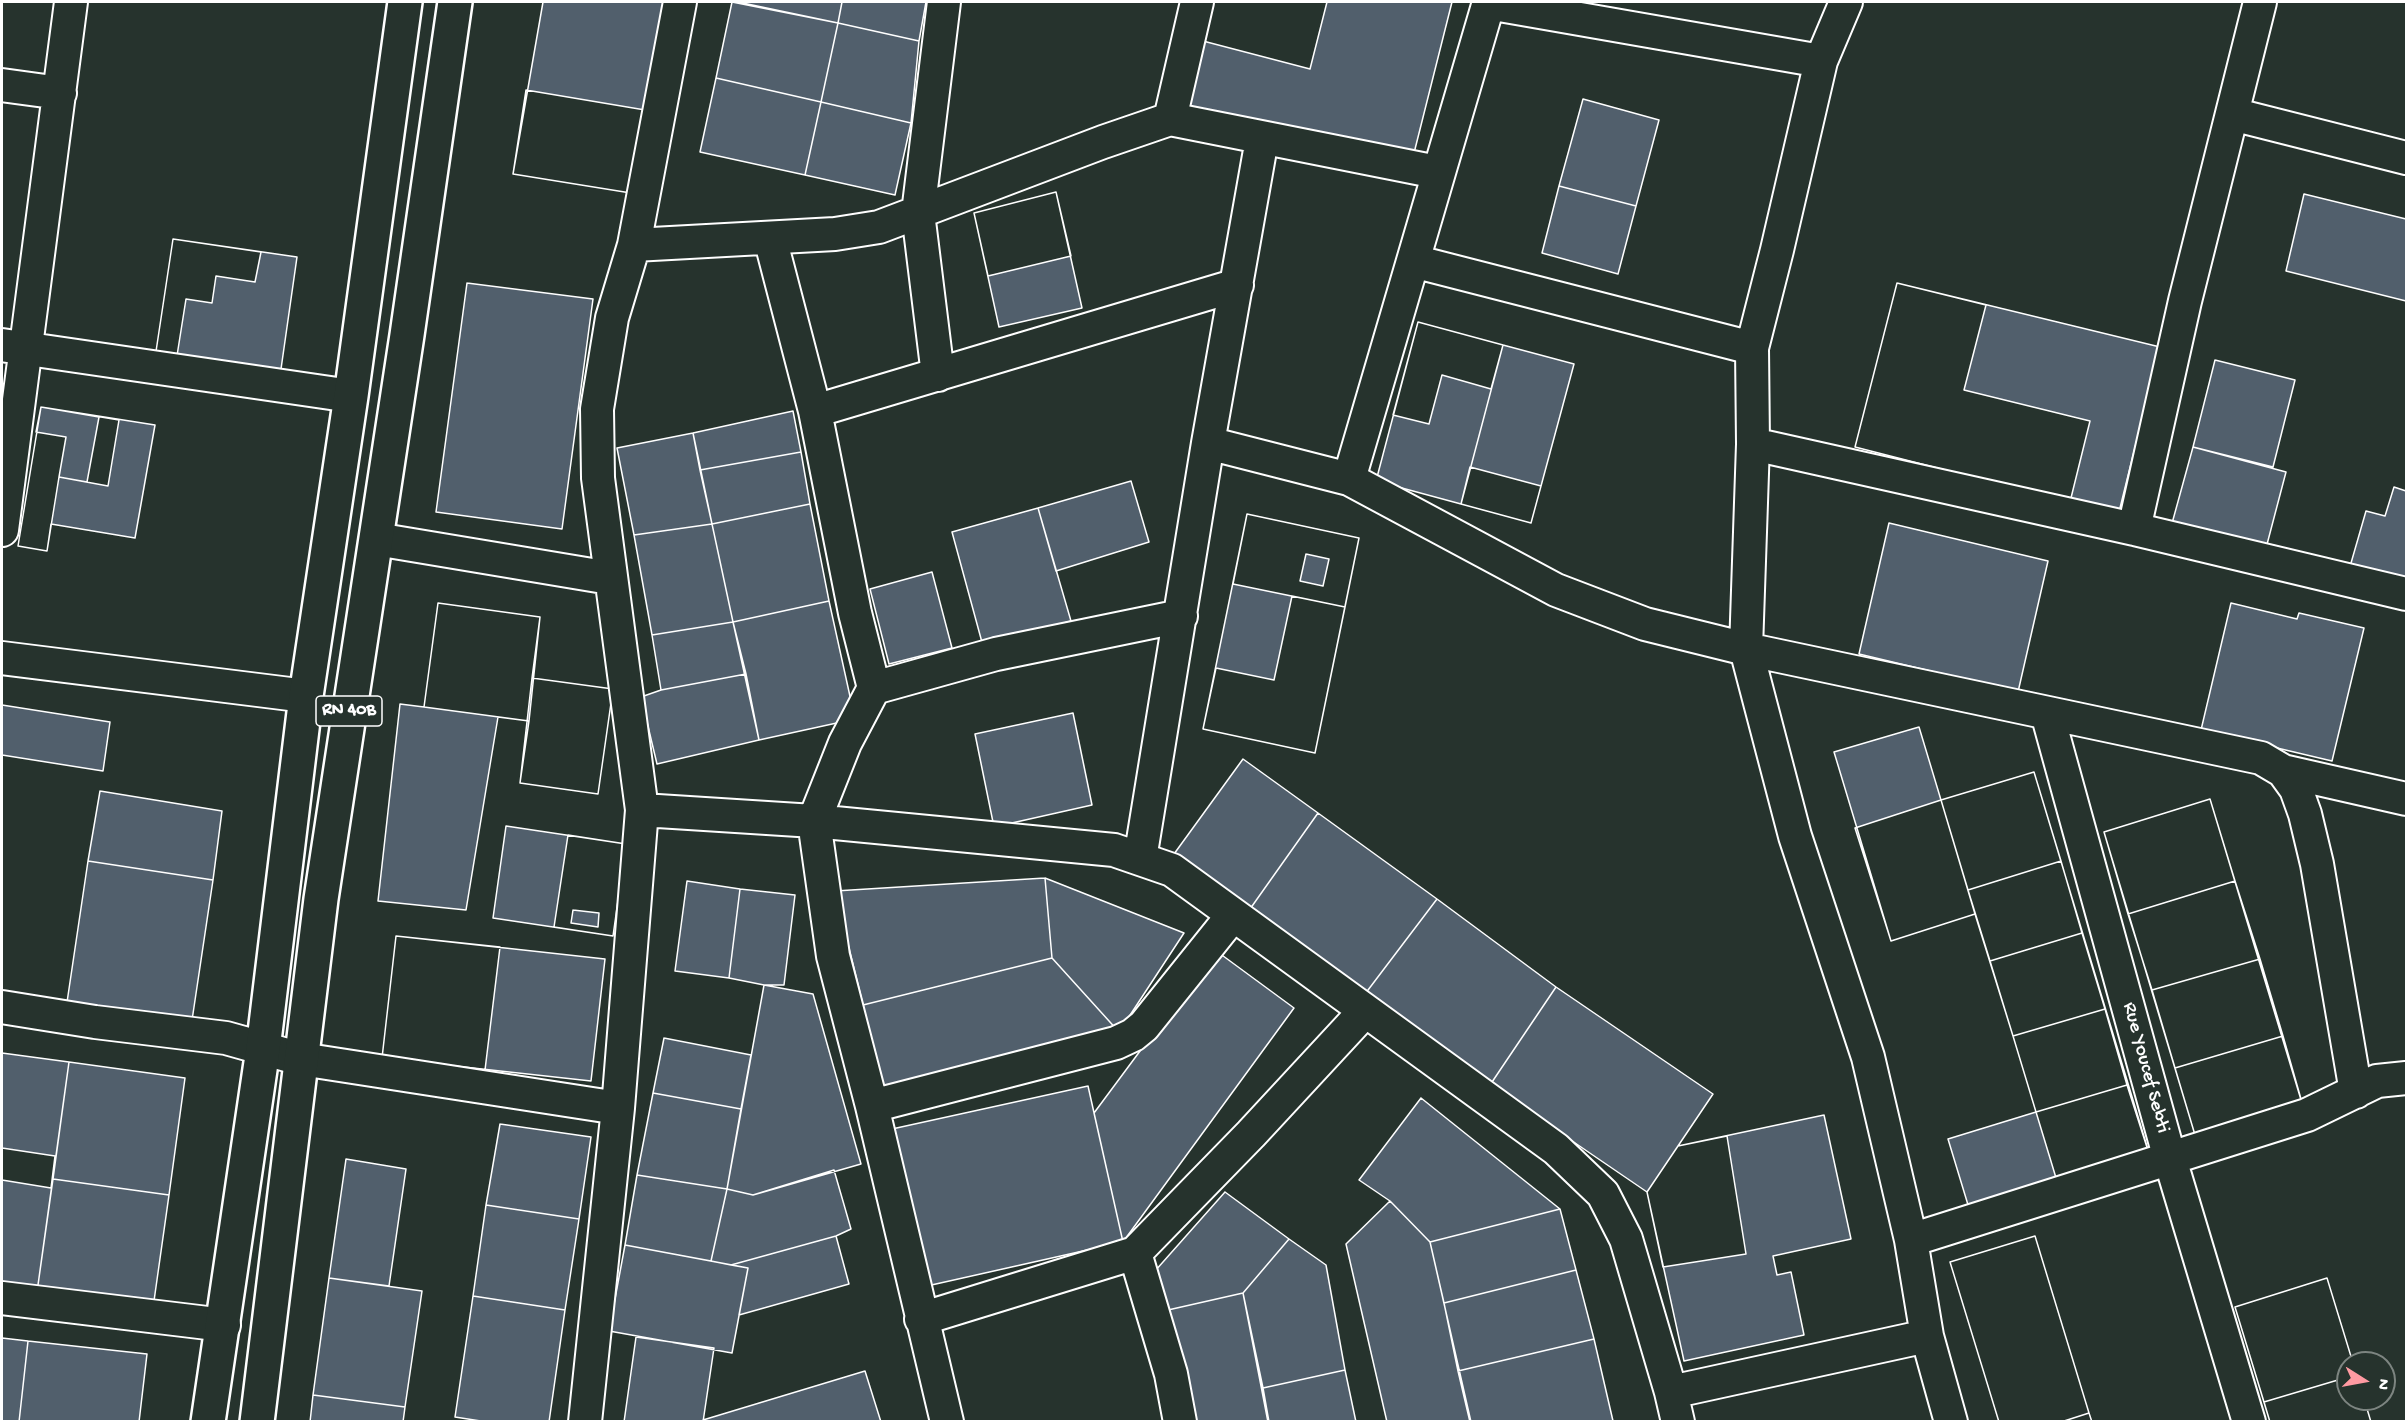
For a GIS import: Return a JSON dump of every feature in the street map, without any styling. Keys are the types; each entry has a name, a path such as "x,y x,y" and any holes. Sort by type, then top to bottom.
{"main road":[{"name":"RN 40B","path":"208,1422 263,1049 306,696 351,396 405,2"},
{"name":"RN 40B","path":"257,1422 321,899 455,2"}],"street":[{"path":"2,530 14,346 60,93 71,2"},
{"path":"585,1422 618,1108 642,810 598,478 597,409 612,318 634,245 680,2"},
{"path":"938,375 918,213 944,2"},
{"path":"1170,119 1197,2"},
{"path":"1348,479 1488,2 1821,61"},
{"path":"1846,2 1821,61 1752,348 1753,444 1746,649 1795,836 1868,1057 1911,1240 1927,1336 1951,1422"},
{"path":"2134,529 2185,300 2260,2"},
{"path":"2,85 60,93"},
{"path":"2232,114 2406,158"},
{"path":"634,245 835,234 879,227 1170,119 1437,172"},
{"path":"1140,859 1208,443 1262,139"},
{"path":"770,238 815,411 855,613 874,688 846,743 814,820 833,956 872,1106 947,1422"},
{"path":"1413,261 1752,348"},
{"path":"815,411 1236,285"},
{"path":"14,346 351,396"},
{"path":"1208,443 1348,479 1556,590 1645,624 1746,649 2261,758 2283,771 2406,799"},
{"path":"1753,444 2134,529 2406,594"},
{"path":"376,539 610,578"},
{"path":"874,688 996,654 1181,616"},
{"path":"2,658 306,696"},
{"name":"Rue Youcef Sebti","path":"2047,713 2170,1159 2249,1422"},
{"path":"2283,771 2296,789 2305,814 2317,864 2356,1092"},
{"path":"642,810 814,820 1114,850 1172,870 1556,1149 1603,1194 1626,1239 1676,1414 1927,1336"},
{"path":"872,1106 1116,1043 1133,1035 1144,1026 1233,915"},
{"path":"2,1007 95,1022 226,1038 301,1059 618,1108"},
{"path":"921,1319 1136,1253 1365,1011"},
{"path":"1911,1240 2307,1115 2377,1081 2406,1078"},
{"path":"1136,1253 1172,1374 1180,1422"},
{"path":"2,1298 224,1325"}],"building":[{"path":"543,2 671,2 637,194 513,174"},
{"path":"732,2 838,23 821,102 716,78"},
{"path":"738,2 842,2 838,23"},
{"path":"842,2 926,2 919,41 838,23"},
{"path":"1327,2 1452,2 1411,165 1185,108 1203,41 1310,69"},
{"path":"838,23 919,41 911,123 821,102"},
{"path":"716,78 821,102 805,175 700,152"},
{"path":"526,90 651,111 637,194 513,174"},
{"path":"1583,99 1659,120 1636,206 1559,186"},
{"path":"821,102 911,123 895,195 805,175"},
{"path":"1559,186 1636,206 1618,274 1542,253"},
{"path":"1056,192 1082,308 999,327 974,213"},
{"path":"1056,192 1071,256 988,276 974,213"},
{"path":"2304,194 2406,219 2406,301 2286,271"},
{"path":"173,239 297,257 280,376 155,358"},
{"path":"173,239 261,252 255,282 216,276 212,303 186,299 176,362 155,358"},
{"path":"467,283 593,299 562,529 436,512"},
{"path":"1897,283 2160,347 2119,512 2070,502 1855,447"},
{"path":"1897,283 1986,305 1964,390 2090,421 2070,502 1855,447"},
{"path":"1418,322 1503,345 1461,504 1376,481"},
{"path":"1418,322 1503,345 1491,389 1442,375 1429,424 1393,415"},
{"path":"1503,345 1574,364 1531,523 1461,504"},
{"path":"2215,360 2295,380 2273,467 2193,447"},
{"path":"41,407 155,425 135,538 51,524 47,551 18,546"},
{"path":"41,407 119,420 108,486 59,477 47,551 18,546"},
{"path":"41,407 99,417 87,482 59,477 66,437 36,432"},
{"path":"793,411 801,452 700,470 693,433"},
{"path":"693,433 712,524 634,535 617,448"},
{"path":"2193,447 2286,472 2265,552 2171,527"},
{"path":"801,452 810,504 712,524 700,470"},
{"path":"1470,467 1541,486 1531,523 1461,504"},
{"path":"1131,481 1149,542 1056,571 1038,508"},
{"path":"2394,487 2406,491 2406,587 2349,570 2366,511 2385,516"},
{"path":"810,504 829,601 733,622 712,524"},
{"path":"1038,508 1071,621 983,646 952,532"},
{"path":"1247,514 1359,538 1315,753 1203,729"},
{"path":"1247,514 1359,538 1345,607 1233,584"},
{"path":"1889,523 2048,561 2018,692 1859,654"},
{"path":"712,524 733,622 652,635 634,535"},
{"path":"1306,554 1329,559 1323,586 1300,581"},
{"path":"932,572 952,648 889,664 870,589"},
{"path":"1292,596 1345,607 1315,753 1203,729 1216,668 1274,680"},
{"path":"829,601 855,719 759,740 733,622"},
{"path":"438,603 540,617 532,678 613,689 598,794 520,783 529,721 498,717 466,910 378,901 400,704 424,707"},
{"path":"438,603 540,617 529,721 424,707"},
{"path":"2231,603 2297,619 2299,613 2364,628 2332,761 2201,730"},
{"path":"733,622 746,674 661,690 652,635"},
{"path":"746,674 759,740 657,764 641,697 661,690"},
{"path":"532,678 613,689 598,794 520,783"},
{"path":"2,705 110,722 103,771 2,755"},
{"path":"1073,713 1092,805 994,827 975,734"},
{"path":"1919,727 1941,800 2034,772 2152,1163 1972,1218 1948,1139 2036,1112 1975,914 1891,941 1834,752"},
{"path":"1243,759 1318,813 1250,909 1174,854"},
{"path":"2034,772 2061,861 1968,890 1941,800"},
{"path":"100,791 222,811 213,880 88,861"},
{"path":"2210,799 2305,1113 2198,1145 2104,832"},
{"path":"2210,799 2235,881 2128,914 2104,832"},
{"path":"1941,800 1975,914 1891,941 1855,828"},
{"path":"1318,813 1437,899 1365,994 1250,909"},
{"path":"506,826 626,844 613,936 493,918"},
{"path":"568,835 626,844 613,936 554,927"},
{"path":"88,861 213,880 191,1027 66,1009"},
{"path":"2061,861 2082,933 1990,961 1968,890"},
{"path":"1045,878 1052,958 863,1005 835,891"},
{"path":"1045,878 1184,933 1119,1032 1052,958"},
{"path":"687,881 740,889 729,978 675,971"},
{"path":"2235,881 2260,959 2152,990 2128,914"},
{"path":"740,889 795,895 784,985 764,985 729,978"},
{"path":"1437,899 1556,987 1490,1085 1365,994"},
{"path":"573,910 599,913 598,927 571,923"},
{"path":"2082,933 2105,1009 2013,1036 1990,961"},
{"path":"396,936 605,959 591,1081 382,1058"},
{"path":"396,936 500,947 485,1070 382,1058"},
{"path":"1215,950 1294,1008 1123,1242 1094,1113"},
{"path":"1052,958 1119,1032 884,1091 863,1005"},
{"path":"2260,959 2283,1036 2175,1068 2152,990"},
{"path":"764,985 813,994 861,1164 753,1195 727,1189"},
{"path":"1556,987 1713,1094 1647,1192 1490,1085"},
{"path":"2105,1009 2127,1085 2036,1112 2013,1036"},
{"path":"2283,1036 2305,1113 2198,1145 2175,1068"},
{"path":"664,1038 751,1055 741,1109 653,1093"},
{"path":"2,1053 69,1062 37,1292 2,1287"},
{"path":"69,1062 185,1078 169,1195 53,1179"},
{"path":"2127,1085 2152,1163 2060,1191 2036,1112"},
{"path":"1088,1086 1123,1242 927,1286 892,1129"},
{"path":"653,1093 741,1109 727,1189 637,1175"},
{"path":"1421,1098 1560,1209 1430,1242 1390,1201 1359,1180"},
{"path":"1824,1115 1851,1239 1773,1256 1777,1275 1791,1272 1804,1335 1684,1361 1647,1192 1678,1146"},
{"path":"500,1124 591,1137 579,1219 486,1205"},
{"path":"1727,1136 1746,1254 1663,1267 1647,1192 1678,1146"},
{"path":"2,1148 55,1156 51,1188 2,1180"},
{"path":"346,1159 406,1169 389,1286 329,1278"},
{"path":"834,1170 851,1229 836,1236 731,1265 711,1261 727,1189 753,1195"},
{"path":"637,1175 727,1189 711,1261 625,1245"},
{"path":"53,1179 169,1195 153,1308 37,1292"},
{"path":"1225,1192 1289,1239 1243,1293 1168,1310 1155,1271"},
{"path":"1390,1201 1430,1242 1471,1422 1387,1422 1346,1244"},
{"path":"486,1205 579,1219 565,1310 473,1296"},
{"path":"1560,1209 1576,1270 1444,1303 1430,1242"},
{"path":"836,1236 849,1284 739,1315 748,1268 731,1265"},
{"path":"2035,1236 2092,1422 1999,1422 1950,1262"},
{"path":"2035,1236 2089,1413 2061,1422 1999,1422 1950,1262"},
{"path":"1289,1239 1326,1265 1345,1370 1263,1388 1243,1293"},
{"path":"625,1245 748,1268 732,1353 609,1331"},
{"path":"1576,1270 1594,1339 1458,1371 1444,1303"},
{"path":"329,1278 422,1291 405,1407 313,1395"},
{"path":"2327,1278 2349,1351 2336,1351 2336,1411 2368,1411 2371,1422 2270,1422 2235,1307"},
{"path":"2327,1278 2349,1351 2336,1351 2336,1381 2264,1402 2235,1307"},
{"path":"1243,1293 1268,1422 1190,1422 1168,1310"},
{"path":"473,1296 565,1310 549,1422 487,1422 455,1417"},
{"path":"636,1337 714,1348 703,1422 624,1422"},
{"path":"2,1338 28,1341 19,1422 2,1422"},
{"path":"1594,1339 1613,1421 1470,1422 1458,1371"},
{"path":"28,1341 147,1354 139,1422 19,1422"},
{"path":"1345,1370 1356,1422 1269,1422 1263,1388"},
{"path":"865,1371 881,1422 703,1422 703,1420"},
{"path":"2336,1381 2336,1411 2368,1411 2371,1422 2270,1422 2264,1402"},
{"path":"313,1395 405,1407 403,1422 310,1422"},
{"path":"2089,1413 2092,1422 2061,1422"}]}
